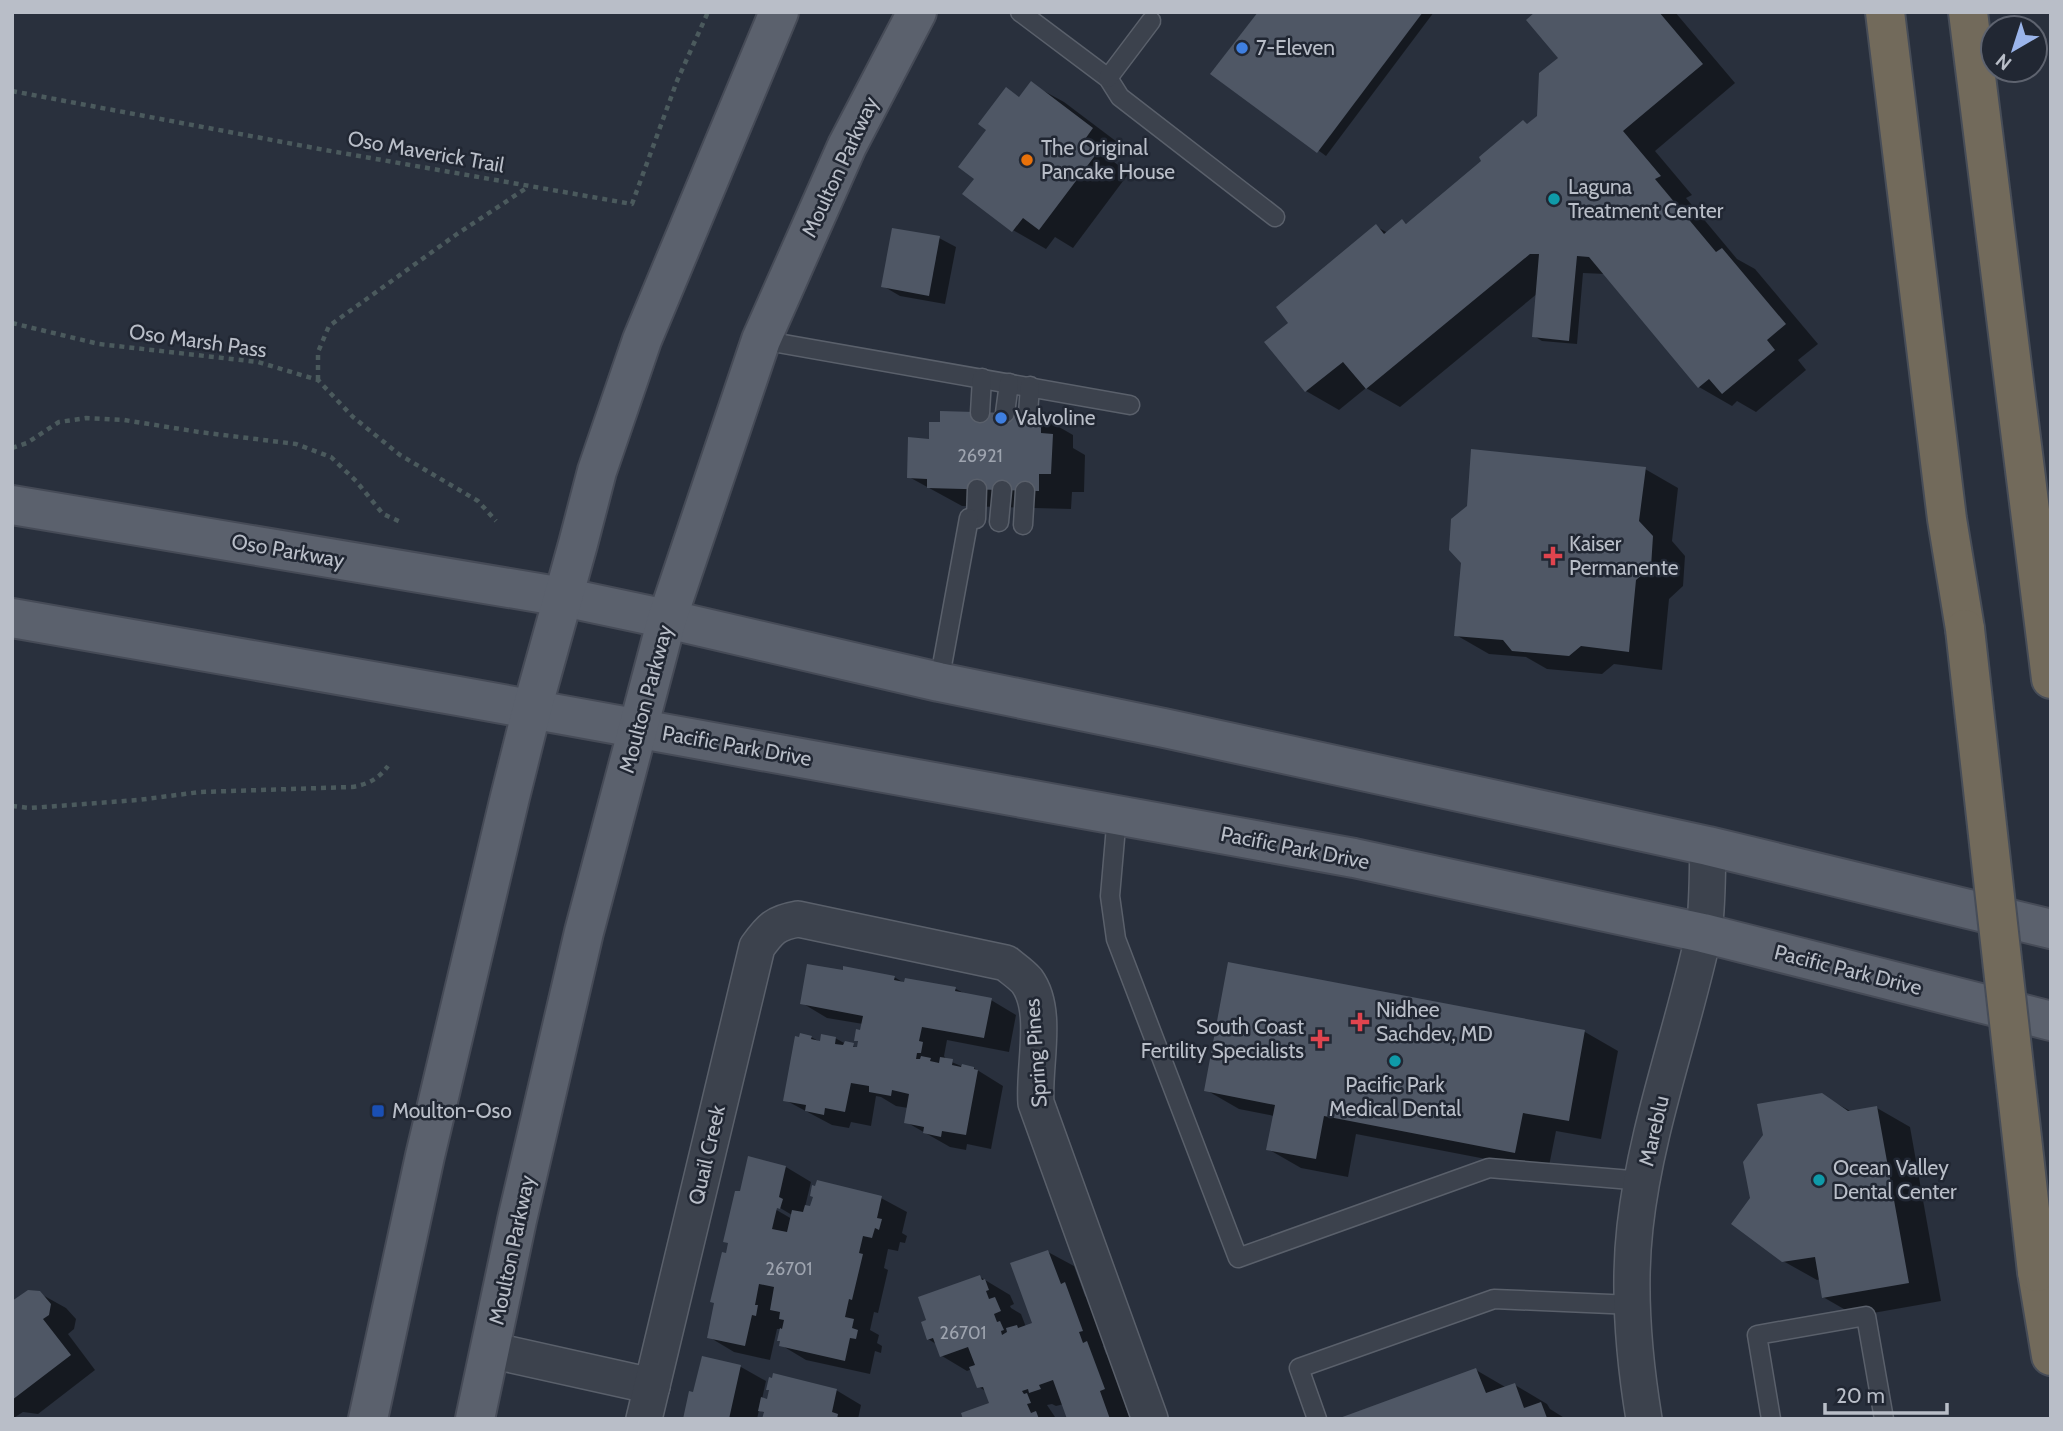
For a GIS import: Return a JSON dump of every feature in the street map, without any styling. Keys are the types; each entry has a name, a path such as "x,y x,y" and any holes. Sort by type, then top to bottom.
{"highway":[{"path":"1885,12 1947,519 1965,629 2037,1272 2051,1356"},
{"path":"1968,12 2051,679"}],"main road":[{"path":"368,1419 425,1156 532,709 597,471 642,340 779,12"},
{"name":"Moulton Parkway","path":"475,1419 517,1220 581,945 667,619 761,340 847,146 917,12"},
{"name":"Oso Parkway","path":"12,505 563,597"},
{"path":"563,597 939,682 1709,846 2051,929"},
{"path":"12,618 532,709"},
{"name":"Pacific Park Drive","path":"532,709 1354,858 1703,933 2051,1021"}],"street":[{"name":"Mareblu","path":"1643,1419 1637,1380 1633,1305 1635,1228 1650,1146 1703,933 1709,846"},
{"name":"Spring Pines","path":"771,928 784,921 798,919 1006,963 1026,980 1032,990 1038,1016 1034,1084 1036,1103 1150,1419"},
{"name":"Quail Creek","path":"490,1350 648,1402 757,947 771,928"}],"lane":[{"path":"1020,12 1108,78 1120,97 1275,217"},
{"path":"1108,78 1151,21"},
{"path":"761,340 1130,405"},
{"path":"981,412 982,378"},
{"path":"1005,413 1009,383"},
{"path":"1028,414 1030,386"},
{"path":"939,682 977,489"},
{"path":"999,522 1002,490"},
{"path":"1023,525 1025,491"},
{"path":"1117,815 1110,896 1116,939 1238,1258 1489,1168 1643,1181"},
{"path":"1318,1419 1299,1368 1494,1299 1633,1305"},
{"path":"1771,1419 1757,1335 1867,1315 1884,1419"}],"path":[{"name":"Oso Maverick Trail","path":"12,91 632,204 677,81 708,12"},
{"path":"318,380 318,352 329,326 529,186"},
{"name":"Oso Marsh Pass","path":"12,323 99,344 258,362 318,380 353,417 400,455 478,500 496,521"},
{"path":"12,448 27,443 59,422 86,418 124,420 296,444 331,457 356,481 383,514 403,523"},
{"path":"12,806 30,808 138,800 201,792 352,787 366,785 379,777 388,766"}],"building":[{"path":"1258,12 1423,12 1317,153 1210,74"},
{"name":"Laguna Treatment Center","path":"1535,12 1659,12 1703,64 1623,131 1661,176 1655,179 1716,252 1722,248 1786,324 1767,340 1775,350 1722,394 1709,379 1698,388 1589,257 1577,256 1569,341 1532,337 1539,254 1530,254 1366,389 1343,362 1305,392 1264,342 1288,323 1276,307 1376,224 1384,234 1402,219 1406,224 1481,161 1479,157 1523,120 1527,124 1537,116 1539,73 1558,58 1526,20"},
{"name":"The Original Pancake House","path":"1031,81 1093,128 1083,142 1097,153 1039,230 1023,218 1012,232 962,194 974,179 958,167 986,130 978,124 1006,87 1019,97"},
{"path":"892,228 940,236 929,296 881,287"},
{"path":"940,411 1041,414 1041,433 1053,434 1051,474 1039,474 1039,491 927,488 927,479 907,478 908,437 929,439 929,422 940,422"},
{"name":"Kaiser Permanente","path":"1471,449 1646,467 1639,521 1653,536 1651,567 1636,580 1629,652 1581,646 1569,656 1512,651 1503,640 1454,636 1461,563 1449,550 1451,519 1467,506"},
{"name":"Pacific Park Medical Dental","path":"1228,962 1585,1030 1569,1121 1523,1113 1515,1153 1324,1116 1316,1159 1266,1150 1275,1105 1204,1091"},
{"path":"807,964 843,970 843,966 895,976 894,980 904,982 905,978 956,987 955,991 992,998 984,1038 922,1027 919,1041 923,1042 921,1053 917,1053 916,1059 921,1056 939,1063 940,1057 953,1059 952,1065 961,1067 962,1064 978,1070 966,1135 942,1131 941,1137 923,1133 924,1127 904,1123 909,1094 892,1090 891,1096 869,1092 869,1086 851,1083 845,1112 825,1108 824,1115 805,1111 806,1105 783,1101 795,1036 799,1037 800,1033 820,1041 821,1034 836,1037 835,1044 843,1045 845,1041 854,1043 853,1047 857,1047 858,1041 854,1041 856,1029 860,1030 863,1016 800,1004"},
{"name":"Ocean Valley Dental Center","path":"1822,1093 1848,1111 1877,1106 1909,1283 1822,1298 1815,1257 1782,1262 1731,1224 1750,1198 1743,1162 1763,1135 1757,1104"},
{"path":"748,1156 786,1166 779,1197 783,1199 780,1209 777,1208 772,1229 787,1232 792,1210 803,1212 805,1205 810,1206 813,1197 810,1196 812,1185 815,1186 817,1180 882,1196 877,1218 882,1219 879,1230 875,1228 872,1238 863,1236 859,1253 863,1254 845,1317 854,1319 852,1328 858,1330 856,1339 850,1338 845,1361 779,1346 780,1341 777,1341 784,1320 779,1319 780,1312 770,1310 774,1287 759,1284 756,1316 752,1315 745,1346 707,1338 714,1303 710,1302 722,1252 726,1253 728,1243 723,1242 735,1191 740,1191"},
{"path":"1048,1250 1061,1284 1065,1282 1083,1331 1079,1332 1083,1343 1087,1341 1105,1389 1100,1391 1110,1419 1067,1419 1053,1380 1039,1385 1041,1389 1029,1393 1028,1389 1022,1391 1027,1393 1031,1403 1027,1404 1031,1413 1036,1411 1039,1419 963,1419 961,1413 989,1403 983,1387 977,1388 969,1367 975,1365 968,1347 940,1357 933,1338 927,1340 921,1322 926,1320 918,1297 980,1275 982,1280 985,1279 989,1299 995,1297 1001,1311 994,1314 1004,1330 1001,1331 1002,1335 1007,1332 1006,1328 1017,1325 1018,1328 1032,1323 1010,1263"},
{"path":"28,1290 40,1291 51,1304 49,1315 43,1319 71,1355 12,1400 12,1301"},
{"path":"702,1356 741,1365 729,1419 683,1419 689,1391 693,1392"},
{"path":"1476,1368 1486,1393 1515,1383 1524,1408 1541,1402 1547,1418 1337,1419"},
{"path":"773,1373 837,1389 832,1412 838,1414 837,1419 762,1419 764,1412 758,1411 761,1397 767,1399 769,1377 772,1378"}],"place":[{"name":"7-Eleven","path":"1242,48"},
{"name":"The Original Pancake House","path":"1027,160"},
{"name":"Laguna Treatment Center","path":"1554,199"},
{"name":"Valvoline","path":"1001,418"},
{"name":"Kaiser Permanente","path":"1553,556"},
{"name":"Nidhee Sachdev, MD","path":"1360,1022"},
{"name":"South Coast Fertility Specialists","path":"1320,1039"},
{"name":"Pacific Park Medical Dental","path":"1395,1061"},
{"name":"Moulton-Oso","path":"378,1111"},
{"name":"Ocean Valley Dental Center","path":"1819,1180"}]}
